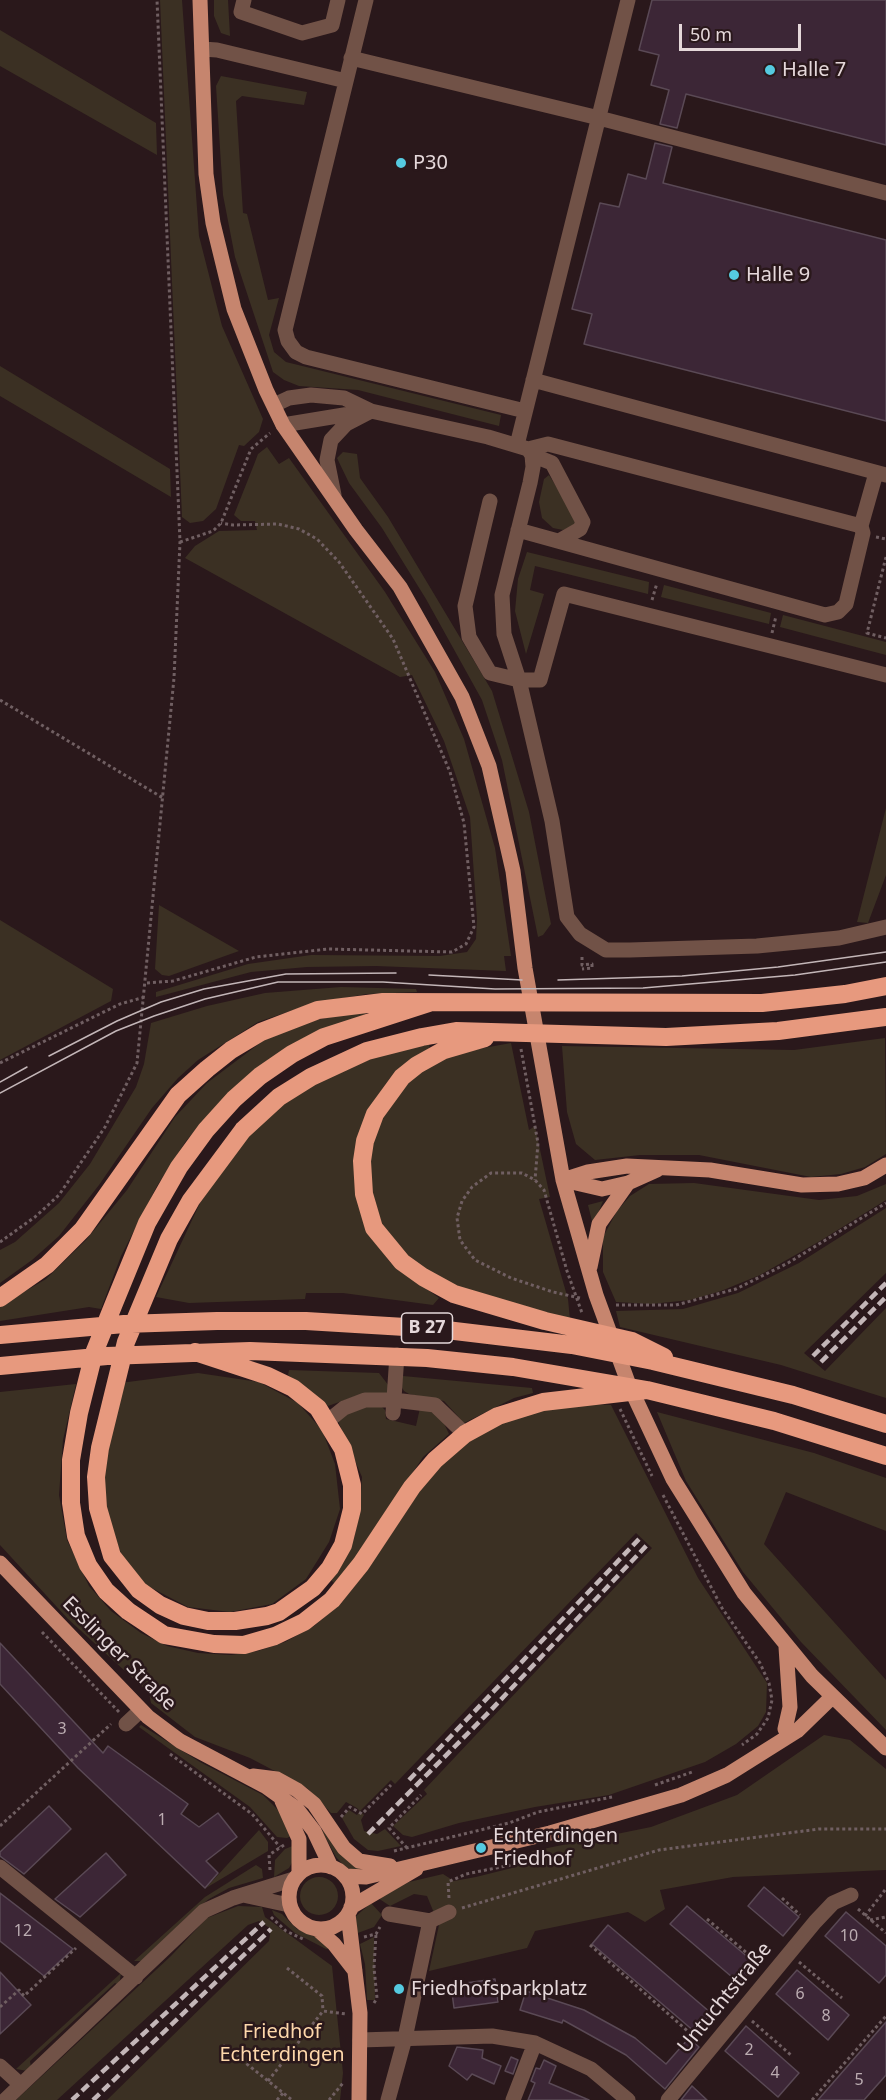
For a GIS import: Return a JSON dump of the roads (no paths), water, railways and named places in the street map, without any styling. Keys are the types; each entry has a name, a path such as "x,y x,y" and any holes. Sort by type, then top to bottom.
{"highway":[{"path":"0,1298 47,1265 83,1229 178,1095 231,1050 261,1032 318,1010 383,1002 762,1003 844,994 886,986"},
{"path":"429,1003 324,1037 284,1060 260,1076 234,1099 206,1130 179,1167 147,1223 94,1353 70,1460 71,1503 76,1536 88,1565 106,1591 128,1611 165,1635 214,1644 243,1645 275,1636 304,1622 332,1600 361,1564 412,1487 435,1460 465,1434 498,1416 543,1402 647,1390"},
{"path":"195,1352 282,1381 306,1398 328,1422 344,1449 352,1485 348,1527 330,1568 313,1588 294,1602 279,1612 256,1619 208,1622 184,1616 160,1605 139,1590 123,1573 112,1556 103,1534 96,1477 113,1389 126,1342 169,1239 191,1200 226,1149 279,1097 311,1077 367,1051 456,1031 666,1037 778,1031 886,1017"},
{"path":"507,1033 444,1050 417,1065 402,1077 375,1113 365,1140 363,1161 364,1194 374,1228 402,1262 454,1294 545,1321 632,1341 683,1367"},
{"name":"B 27","path":"0,1335 168,1322 306,1321 418,1327 572,1345 683,1367 793,1395 886,1424"},
{"name":"B 27","path":"0,1366 55,1360 195,1352 296,1351 397,1355 513,1367 647,1390 774,1421 886,1456"}],"main road":[{"path":"200,0 204,153 213,223 234,309 284,425 356,530 400,587 462,697 489,766 513,871 525,969 541,1069 563,1180 589,1273 629,1385 663,1459 730,1572 786,1647 832,1697 886,1748"},
{"path":"867,1021 886,1028"},
{"path":"563,1180 588,1172 627,1166 710,1170 802,1185 838,1185 864,1178 886,1165"},
{"path":"563,1180 602,1189 628,1183 661,1168"},
{"path":"589,1273 599,1224 628,1183"},
{"name":"Esslinger Straße","path":"0,1563 141,1710 190,1747 246,1774 305,1817 331,1867"},
{"path":"785,1729 790,1707 786,1647"},
{"path":"772,1746 785,1729 811,1707 832,1697"},
{"path":"296,1876 315,1865 331,1867 345,1876 366,1877 550,1833 654,1804 727,1775 797,1731 832,1697"},
{"path":"246,1774 277,1779 297,1790 314,1804 344,1848 359,1861 402,1867"},
{"path":"281,1798 299,1839 296,1876 288,1896 290,1905 300,1922 317,1929 334,1944 355,1971"},
{"path":"317,1929 334,1926 349,1910 431,1860"},
{"path":"345,1876 352,1891 349,1910 360,2013 359,2100"}],"street":[{"path":"244,0 241,12 302,33 332,25 338,0"},
{"path":"366,0 285,330 288,341 296,352 306,357 525,411"},
{"path":"628,0 525,411 530,483 502,595 504,634 519,680 552,820 567,917 580,934 606,950 757,946 839,938 886,927"},
{"path":"202,49 217,50 345,81"},
{"path":"351,58 599,118 886,192"},
{"path":"518,530 825,615 838,612 846,604 863,533 861,526 881,474 533,380"},
{"path":"274,405 289,398 311,395 344,398 371,411 526,450 552,464 583,522 580,529 559,541"},
{"path":"284,425 336,414 371,411"},
{"path":"334,495 327,460 331,440 346,424 371,411"},
{"path":"526,450 548,444 861,526"},
{"path":"490,501 465,606 468,637 490,673 519,680 540,680 564,594 886,675"},
{"path":"394,1406 397,1355"},
{"path":"328,1422 344,1408 365,1400 394,1406 435,1405 465,1434"},
{"path":"120,1723 141,1710"},
{"path":"0,1867 136,1977"},
{"path":"5,2100 204,1911 217,1904 296,1876"},
{"path":"243,1895 267,1902 290,1905"},
{"name":"Untuchtstraße","path":"668,2100 814,1922 833,1903 851,1895"},
{"path":"389,1914 430,1921 449,1912"},
{"path":"388,2100 405,2037 430,1921"},
{"path":"360,2040 492,2036 535,2043 591,2069 628,2100"},
{"path":"513,2100 535,2043"},
{"path":"0,2066 21,2085"}],"tram line":[{"path":"558,980 682,976 778,967 886,952"},
{"path":"0,1093 116,1031 205,999 278,982 383,982 495,989 643,988 795,975 886,962"},
{"path":"49,1056 117,1021 161,1002 204,989 286,974 396,973"},
{"path":"429,975 522,980"},
{"path":"0,1082 27,1067"}],"railway":[{"path":"813,1356 886,1283"},
{"path":"821,1362 886,1297"},
{"path":"409,1780 641,1537"},
{"path":"368,1834 491,1710 648,1544"},
{"path":"72,2100 264,1922"},
{"path":"93,2100 271,1929"}],"place":[{"name":"Halle 7","path":"770,70"},
{"name":"P30","path":"401,163"},
{"name":"Halle 9","path":"734,275"},
{"name":"Echterdingen Friedhof","path":"481,1848"},
{"name":"Friedhofsparkplatz","path":"399,1989"}],"park label":[{"name":"Friedhof Echterdingen","path":"282,2044"}]}
